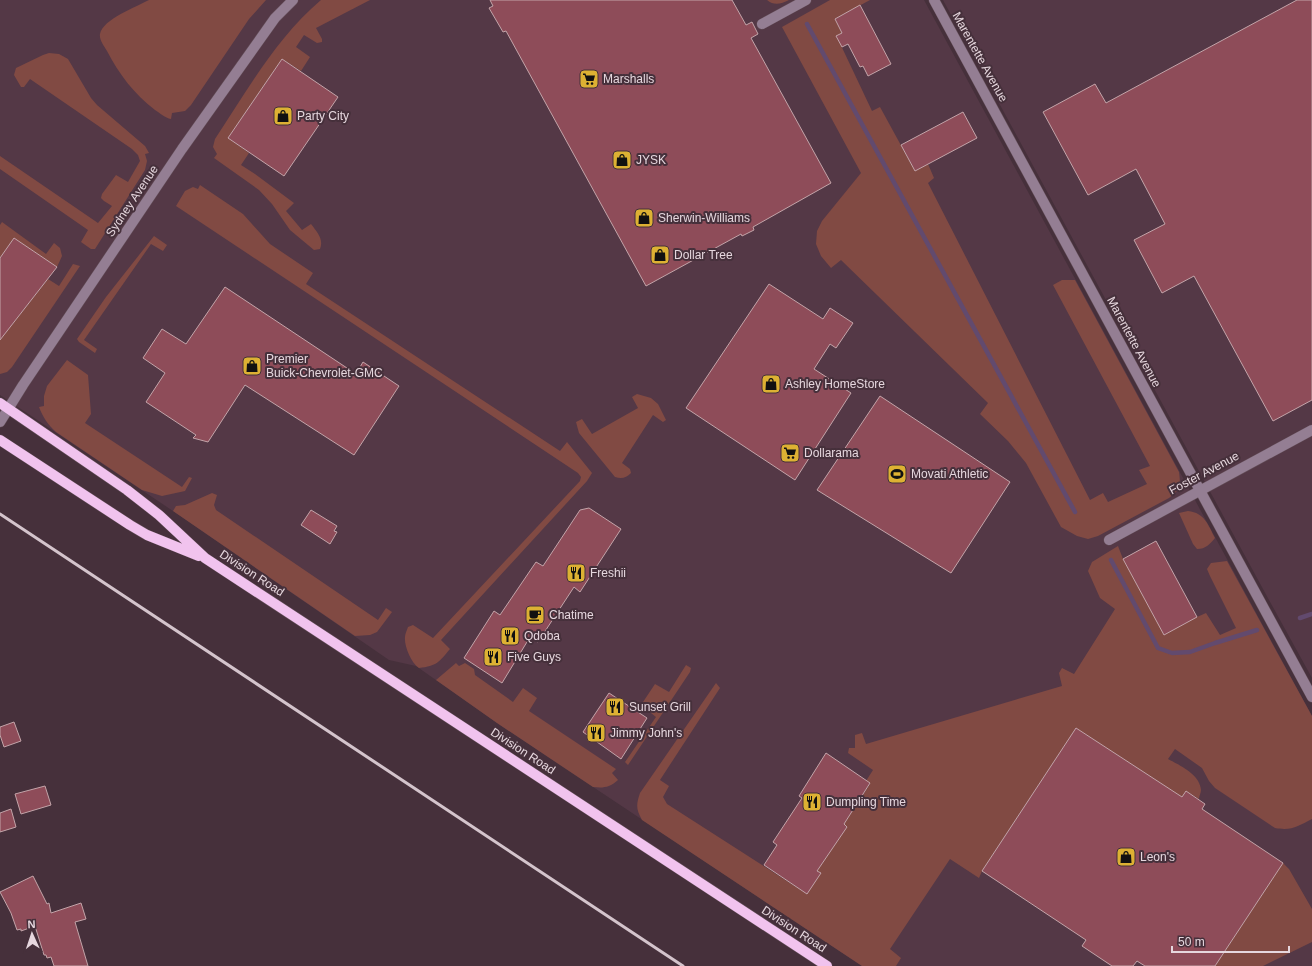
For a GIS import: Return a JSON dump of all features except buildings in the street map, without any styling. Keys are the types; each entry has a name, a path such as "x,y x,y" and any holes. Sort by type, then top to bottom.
{"main road":[{"name":"Division Road","path":"4,406 127,490 158,515 205,558 827,966"},
{"name":"Division Road","path":"0,440 130,525 154,538 205,558"}],"street":[{"name":"Sydney Avenue","path":"0,422 4,406 32,372 182,150 276,18 293,0"},
{"path":"762,24 806,0"},
{"name":"Marentette Avenue","path":"934,0 1312,697"},
{"name":"Foster Avenue","path":"1109,540 1312,430"}],"shaded area":[{"path":"0,0 924,0 1312,716 1312,966 862,966 497,723 416,666 389,660 173,511 0,395"},
{"path":"149,0 266,0 249,19 191,105 185,111 172,113 171,119 165,117 147,104 134,90 117,68 100,38 102,29 113,18"},
{"path":"321,0 370,0 316,28 322,42 317,43 304,35 296,47 310,57 301,71 282,59 228,138 249,153 241,165 294,203 286,211 302,230 311,224 316,230 321,245 320,249 314,250 290,230 272,204 259,190 214,158 217,154 213,147 215,139 276,48 305,15"},
{"path":"767,0 789,0 778,4"},
{"path":"830,0 870,0 835,19 842,33 837,37 872,111 880,107 915,171 928,164 934,178 928,183 1090,500 1103,493 1108,502 1147,484 1139,470 1150,466 1053,285 1062,280 1075,280 1179,472 1180,481 1178,490 1169,498 1098,536 1088,539 1077,536 1061,527 1026,463 1008,441 980,414 988,403 841,260 831,268 821,256 816,244 817,231 822,221 861,173 782,27"},
{"path":"943,0 1312,0 1312,678 1269,600"},
{"path":"49,53 59,54 68,59 91,98 97,105 145,146 149,153 145,154 147,161 145,170 95,249 91,249 81,242 88,230 0,169 0,156 98,223 112,206 101,198 102,194 116,175 128,182 140,161 138,155 132,149 30,79 24,87 21,87 14,75 16,68"},
{"path":"200,185 243,214 270,244 313,273 306,284 560,451 567,442 592,473 587,481 441,640 450,649 434,665 419,668 413,662 405,641 405,635 408,627 413,625 433,638 580,481 581,477 578,473 176,206 185,191 193,187 198,189"},
{"path":"2,222 46,254 54,243 60,248 62,256 57,267 14,238 0,258 0,225"},
{"path":"154,236 167,245 163,251 151,244 84,340 97,349 95,353 77,339 106,297"},
{"path":"73,264 80,266 12,367 7,372 0,374 0,340 48,279 59,286"},
{"path":"67,360 88,375 91,414 85,423 182,487 189,477 192,478 185,491 162,496 142,490 56,432 51,427 39,407 44,406 44,396 47,386"},
{"path":"637,394 651,398 658,404 666,420 663,422 653,415 622,463 630,469 631,473 624,478 615,477 579,433 576,422 582,419 592,434 638,408 632,397"},
{"path":"212,493 217,495 214,505 216,510 378,620 386,608 392,612 377,632 370,635 355,636 173,511 176,506 185,505"},
{"path":"1188,511 1198,514 1205,520 1215,538 1205,547 1200,549 1197,549 1193,544 1179,513"},
{"path":"1118,546 1123,559 1164,634 1206,613 1220,635 1236,628 1207,569 1211,563 1227,561 1312,716 1312,819 1299,826 1286,829 1275,828 1215,788 1209,781 1202,768 1175,749 1168,759 1183,767 1193,775 1200,784 1201,790 1199,799 1186,791 1182,797 1076,728 982,871 979,878 950,859 890,949 901,958 896,966 862,966 642,820 637,807 640,793 716,683 720,688 660,780 669,786 663,797 667,804 807,894 821,873 817,871 847,827 844,824 870,784 866,781 873,770 848,753 849,748 855,748 855,735 862,733 866,744 1062,686 1059,673 1062,668 1074,674 1115,609 1100,598 1088,571 1092,562"},
{"path":"456,663 459,666 465,663 474,669 475,675 513,702 523,688 537,698 529,711 616,769 612,773 618,780 612,785 606,787 593,787 436,680"},
{"path":"686,665 691,668 690,672 628,765 625,762 656,717 641,705 655,684 669,692"},
{"path":"1283,863 1289,869 1312,909 1312,942 1263,966 1215,966"}],"waterway":[{"path":"807,24 1075,512"},
{"path":"1111,560 1158,648 1172,653 1190,652 1257,630"},
{"path":"1300,618 1312,614"}],"railway":[{"path":"0,514 683,966"}],"place":[{"name":"Marshalls","path":"589,79"},
{"name":"Party City","path":"283,116"},
{"name":"JYSK","path":"622,160"},
{"name":"Sherwin-Williams","path":"644,218"},
{"name":"Dollar Tree","path":"660,255"},
{"name":"Premier Buick-Chevrolet-GMC","path":"252,366"},
{"name":"Ashley HomeStore","path":"771,384"},
{"name":"Dollarama","path":"790,453"},
{"name":"Movati Athletic","path":"897,474"},
{"name":"Freshii","path":"576,573"},
{"name":"Chatime","path":"535,615"},
{"name":"Qdoba","path":"510,636"},
{"name":"Five Guys","path":"493,657"},
{"name":"Sunset Grill","path":"615,707"},
{"name":"Jimmy John's","path":"596,733"},
{"name":"Dumpling Time","path":"812,802"},
{"name":"Leon's","path":"1126,857"}]}
